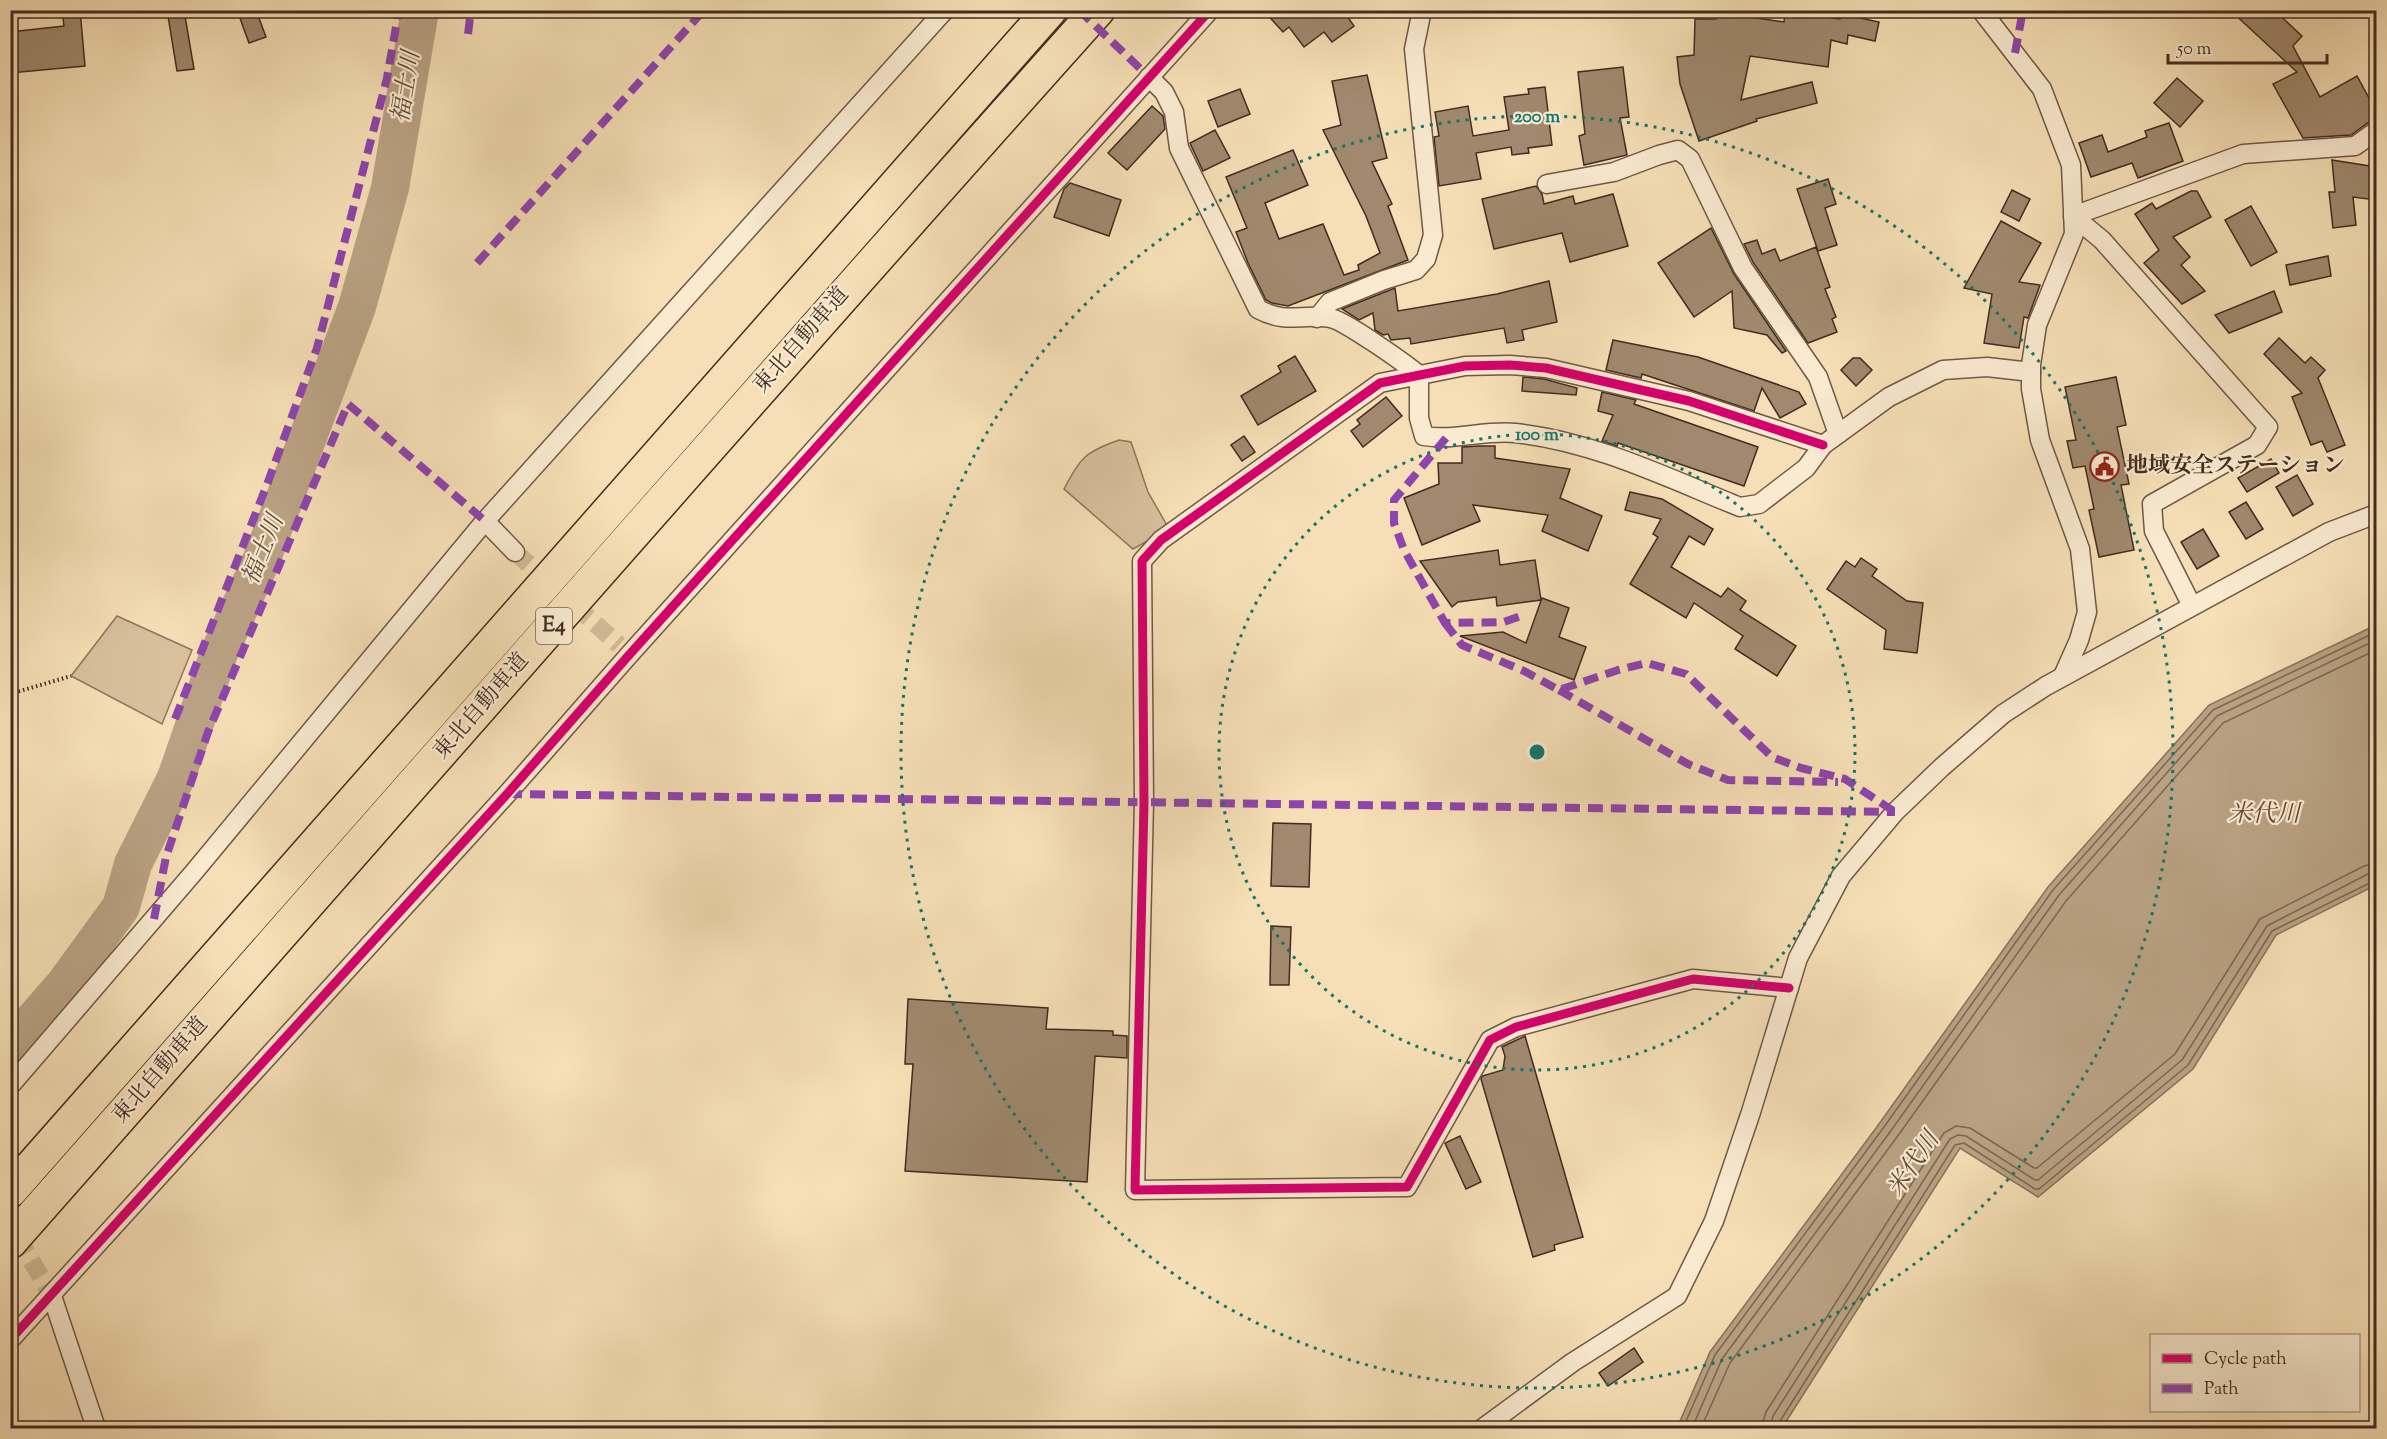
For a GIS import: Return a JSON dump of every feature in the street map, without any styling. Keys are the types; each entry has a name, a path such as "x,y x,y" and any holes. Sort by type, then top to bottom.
{"highway":[{"name":"東北自動車道","path":"10,1191 1050,10"},
{"name":"東北自動車道","path":"10,1242 474,717 862,272 1098,10"}],"street":[{"path":"10,1086 187,879 485,520 945,10"},
{"path":"10,1341 499,803 624,650 1210,10"},
{"path":"1317,318 1330,302 1416,270 1426,259 1433,235 1414,49 1422,10"},
{"path":"1981,10 2042,89 2071,165 2074,234 2037,325 2031,372 2031,388 2040,440 2080,549 2087,612 2079,640 2063,676"},
{"path":"1149,77 1164,92 1174,111 1179,148 1258,309 1272,316 1332,317 1401,359 1419,375 1419,418 1424,436 1439,439 1513,433 1582,446 1740,507 1759,504 1806,468 1822,445 1889,397 1943,370 1987,367 2031,372"},
{"path":"2073,216 2243,154 2355,146 2376,131"},
{"path":"1547,184 1614,172 1659,154 1678,150 1690,159 1743,268 1818,377 1838,434"},
{"path":"2073,216 2102,240 2268,427 2257,445 2152,504 2154,531 2192,606"},
{"path":"1789,988 1693,980 1516,1027 1490,1040 1407,1187 1136,1190 1144,802 1142,561 1161,540 1380,383 1465,366 1510,365 1546,368 1689,401 1822,445"},
{"path":"1483,1428 1573,1362 1677,1296 1714,1221 1798,958 1841,876 1895,812 2003,714 2063,676 2329,532 2376,514"},
{"path":"485,520 515,552"},
{"path":"52,1296 96,1428"}],"path":[{"path":"10,694 71,676"}],"shaded area":[{"path":"1119,440 1131,442 1148,492 1169,529 1133,549 1064,489 1085,457 1098,448"},
{"path":"117,616 192,650 162,724 71,676"}],"water":[{"name":"米代川","path":"2376,625 2376,885 2276,935 2193,1069 2038,1197 1960,1148 1782,1428 1677,1428 1710,1352 1879,1124 2048,887 2209,705"}],"building":[{"path":"62,10 80,10 85,66 10,73 10,32 64,26"},
{"path":"167,10 184,10 194,69 177,71"},
{"path":"237,10 256,10 266,37 249,43"},
{"path":"1263,10 1343,10 1354,26 1332,42 1324,32 1304,47 1289,27 1283,32"},
{"path":"1715,10 1744,10 1744,16 1784,22 1785,12 1840,19 1841,14 1879,22 1875,41 1848,35 1847,44 1831,40 1828,67 1750,56 1741,100 1812,82 1817,103 1756,119 1757,121 1699,141 1680,84 1677,57 1694,55 1695,19 1716,19"},
{"path":"2230,10 2274,10 2302,36 2293,46 2320,97 2357,76 2376,111 2376,120 2369,122 2351,135 2303,138 2273,84 2297,72"},
{"path":"1623,67 1629,117 1620,118 1627,155 1584,165 1579,136 1585,134 1578,72"},
{"path":"1367,75 1387,158 1372,162 1392,204 1388,206 1408,260 1288,306 1272,303 1266,300 1236,232 1247,228 1226,177 1293,150 1308,185 1265,203 1279,239 1323,224 1344,275 1359,270 1358,265 1380,253 1366,216 1323,130 1341,125 1332,81"},
{"path":"2177,78 2203,101 2180,127 2154,103"},
{"path":"1545,87 1552,145 1528,148 1529,153 1512,155 1511,147 1476,153 1481,179 1439,186 1434,137 1439,136 1435,112 1468,106 1473,136 1509,130 1504,97 1529,94 1528,89"},
{"path":"1240,89 1250,114 1218,127 1208,101"},
{"path":"1152,106 1163,116 1165,129 1127,170 1108,153"},
{"path":"2169,123 2183,161 2138,178 2132,163 2091,177 2079,143 2102,135 2108,152 2147,137 2145,131"},
{"path":"1215,130 1230,158 1203,171 1190,143"},
{"path":"2332,160 2376,167 2376,200 2353,197 2356,225 2333,228 2329,192 2335,192"},
{"path":"1828,179 1836,204 1825,208 1837,245 1818,251 1797,189"},
{"path":"1070,183 1121,200 1109,236 1054,217 1064,189"},
{"path":"1536,186 1542,194 1544,204 1573,196 1575,204 1613,194 1628,246 1570,262 1562,233 1494,249 1482,199"},
{"path":"2012,190 2030,199 2019,221 2001,212"},
{"path":"2191,191 2197,191 2211,217 2173,237 2190,257 2181,265 2205,291 2182,304 2144,263 2159,250 2135,214 2152,203 2156,209"},
{"path":"2251,206 2277,252 2251,266 2225,220"},
{"path":"2001,221 2041,243 2019,282 2040,285 2028,318 2024,317 2019,348 1984,343 1992,294 1964,288"},
{"path":"1711,228 1734,274 1786,351 1782,353 1767,335 1734,328 1732,291 1694,317 1658,263"},
{"path":"1757,240 1762,254 1775,249 1780,261 1816,247 1830,287 1825,289 1836,317 1832,319 1837,332 1808,343 1753,262 1744,244"},
{"path":"2328,256 2331,276 2290,285 2286,265"},
{"path":"1549,281 1557,322 1522,330 1524,340 1507,343 1504,328 1411,344 1410,338 1391,340 1388,334 1383,335 1375,330 1373,313 1359,320 1342,309 1395,288 1398,311 1497,294"},
{"path":"2274,291 2282,312 2229,333 2215,315"},
{"path":"2279,338 2305,363 2311,357 2325,370 2318,378 2345,445 2327,452 2322,441 2311,445 2292,397 2302,393 2264,354"},
{"path":"1613,340 1698,357 1799,392 1806,404 1780,418 1762,388 1754,411 1642,374 1641,378 1606,370"},
{"path":"1295,356 1316,391 1258,425 1241,396 1281,372 1278,366"},
{"path":"1853,358 1860,358 1872,370 1856,386 1841,370"},
{"path":"1523,377 1544,379 1577,388 1576,395 1522,391"},
{"name":"地域安全ステーション","path":"2116,377 2126,425 2117,427 2129,484 2121,485 2134,550 2099,557 2089,510 2094,509 2085,466 2073,468 2067,441 2076,440 2065,387"},
{"path":"1602,392 1636,400 1634,404 1758,447 1744,486 1618,443 1617,446 1602,441 1613,415 1598,411"},
{"path":"1386,397 1402,416 1363,447 1351,431 1360,424 1357,420"},
{"path":"1244,436 1255,452 1242,461 1231,445"},
{"path":"1495,446 1495,458 1570,469 1560,498 1602,516 1588,551 1542,531 1548,515 1473,505 1480,521 1422,545 1404,498 1439,484 1438,463 1462,463 1462,447"},
{"path":"2271,459 2279,473 2247,492 2238,478"},
{"path":"2297,475 2313,504 2293,516 2276,487"},
{"path":"1630,492 1662,499 1713,529 1704,545 1689,536 1671,567 1721,597 1728,588 1746,601 1740,610 1796,646 1777,676 1735,649 1743,636 1694,603 1686,618 1630,584 1658,537 1653,534 1661,519 1625,510"},
{"path":"2246,502 2263,529 2246,539 2229,512"},
{"path":"2203,529 2219,556 2197,569 2181,542"},
{"path":"1498,550 1500,565 1535,560 1541,600 1497,606 1496,597 1458,602 1452,607 1420,561"},
{"path":"1861,558 1877,569 1872,576 1907,601 1923,603 1917,653 1884,649 1886,630 1827,589 1846,561 1855,567"},
{"path":"1542,598 1569,608 1559,637 1586,647 1574,680 1460,636 1503,632 1526,643"},
{"path":"1273,823 1311,824 1309,887 1271,886"},
{"path":"1271,926 1291,927 1289,985 1270,985"},
{"path":"908,999 1048,1008 1046,1029 1113,1031 1113,1035 1127,1036 1127,1058 1095,1056 1087,1182 905,1171 913,1064 905,1064"},
{"path":"1525,1036 1583,1237 1554,1245 1555,1250 1533,1257 1481,1079 1482,1076 1503,1070 1505,1056 1502,1047"},
{"path":"1460,1136 1481,1182 1466,1189 1445,1143"},
{"path":"1634,1348 1643,1362 1608,1386 1599,1373"}],"waterway":[{"name":"福士川","path":"10,1047 65,984 121,907 133,864 176,778 219,653 261,561 357,307 390,188 420,10"}],"tunnel":[{"path":"515,552 619,645"},
{"path":"10,1212 14,1231 52,1296"}],"marked path":[{"path":"175,719 268,482 317,348 387,78 399,10"},
{"path":"468,34 471,10"},
{"path":"477,263 704,10"},
{"path":"1079,10 1149,77"},
{"path":"2015,53 2023,10"},
{"path":"154,919 166,857 208,732 348,404 485,521"},
{"path":"1446,438 1394,500 1394,523 1404,550 1445,623 1504,622 1521,616"},
{"path":"1445,623 1462,645 1524,671 1559,690 1618,670 1647,663 1686,674 1772,757 1801,768 1845,779 1895,812"},
{"path":"1559,690 1688,764 1728,780 1838,782"},
{"path":"507,794 1895,812"}],"cycle path":[{"path":"10,1340 507,794 629,655 1210,10"},
{"path":"1789,988 1693,979 1516,1027 1490,1040 1407,1187 1135,1190 1144,802 1142,561 1161,540 1380,383 1465,366 1510,365 1546,368 1689,401 1823,445"}],"place":[{"name":"地域安全ステーション","path":"2105,467"}]}
